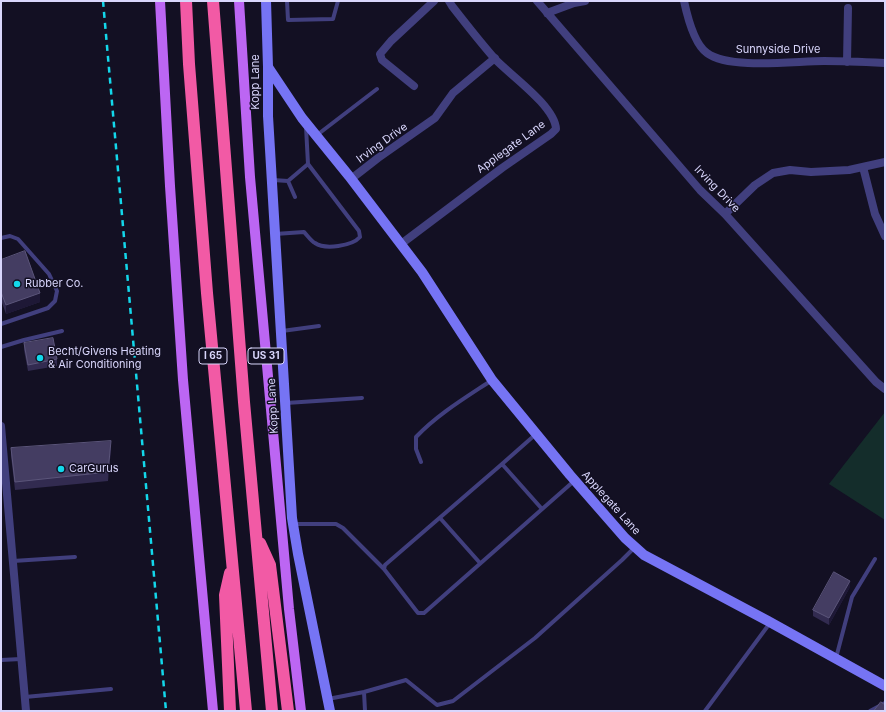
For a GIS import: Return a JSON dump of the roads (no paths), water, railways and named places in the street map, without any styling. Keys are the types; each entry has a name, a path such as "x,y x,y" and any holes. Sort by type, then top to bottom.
{"highway":[{"name":"I 65","path":"186,1 189,64 207,293 246,711"},
{"name":"I 65","path":"213,1 256,535 272,711"},
{"path":"256,535 270,565 288,711"},
{"path":"230,711 225,595 232,566"}],"main road":[{"path":"160,1 183,380 214,711"},
{"name":"US 31","path":"239,1 250,177 289,609 301,711"}],"street":[{"name":"Kopp Lane","path":"266,1 268,116 293,524 330,711"},
{"path":"414,86 382,60 380,54 391,41 434,1"},
{"name":"Applegate Lane","path":"400,244 556,129 556,121 552,115 525,85 495,58 449,1"},
{"name":"Irving Drive","path":"536,1 700,190 725,214 876,382 885,389"},
{"path":"547,13 585,1"},
{"name":"Sunnyside Drive","path":"684,1 695,37 706,53 720,60 771,63 823,61 885,63"},
{"path":"847,62 848,8"},
{"name":"Irving Drive","path":"351,179 435,118 453,93 495,58"},
{"name":"Applegate Lane","path":"268,67 305,122 351,179 422,272 492,380 574,481 625,538 644,555 771,622 885,686"},
{"path":"725,214 755,185 773,173 790,170 811,172 849,170 885,162"},
{"path":"863,167 876,214 885,236"},
{"path":"1,426 3,473 13,561 26,711"}],"lane":[{"path":"287,1 288,20 333,19 338,1"},
{"path":"316,136 377,89"},
{"path":"275,234 304,232 315,244 323,247 334,247 356,241 360,237 359,231 308,164 305,122"},
{"path":"272,180 288,180 308,164"},
{"path":"288,180 295,197"},
{"path":"1,238 10,236 18,239 49,274 57,291 55,301 48,308 1,324"},
{"path":"281,332 319,326"},
{"path":"1,347 62,331"},
{"path":"421,462 416,449 416,437 426,427 456,404 492,380"},
{"path":"285,403 362,398"},
{"path":"384,569 385,565 536,434"},
{"path":"502,464 542,509"},
{"path":"293,524 336,524 343,528 384,569 418,613 424,613 574,481"},
{"path":"440,518 480,563"},
{"path":"328,699 364,692 406,680 437,705 453,701 535,638 635,547"},
{"path":"13,561 75,557"},
{"path":"836,658 852,597 875,559"},
{"path":"705,711 771,622"},
{"path":"1,660 22,659"},
{"path":"25,697 111,689"},
{"path":"364,692 365,711"},
{"path":"870,711 885,703"}],"railway":[{"path":"103,1 166,711"}],"place":[{"name":"Rubber Co.","path":"17,284"},
{"name":"Becht/Givens Heating & Air Conditioning","path":"40,358"},
{"name":"CarGurus","path":"61,469"}]}
